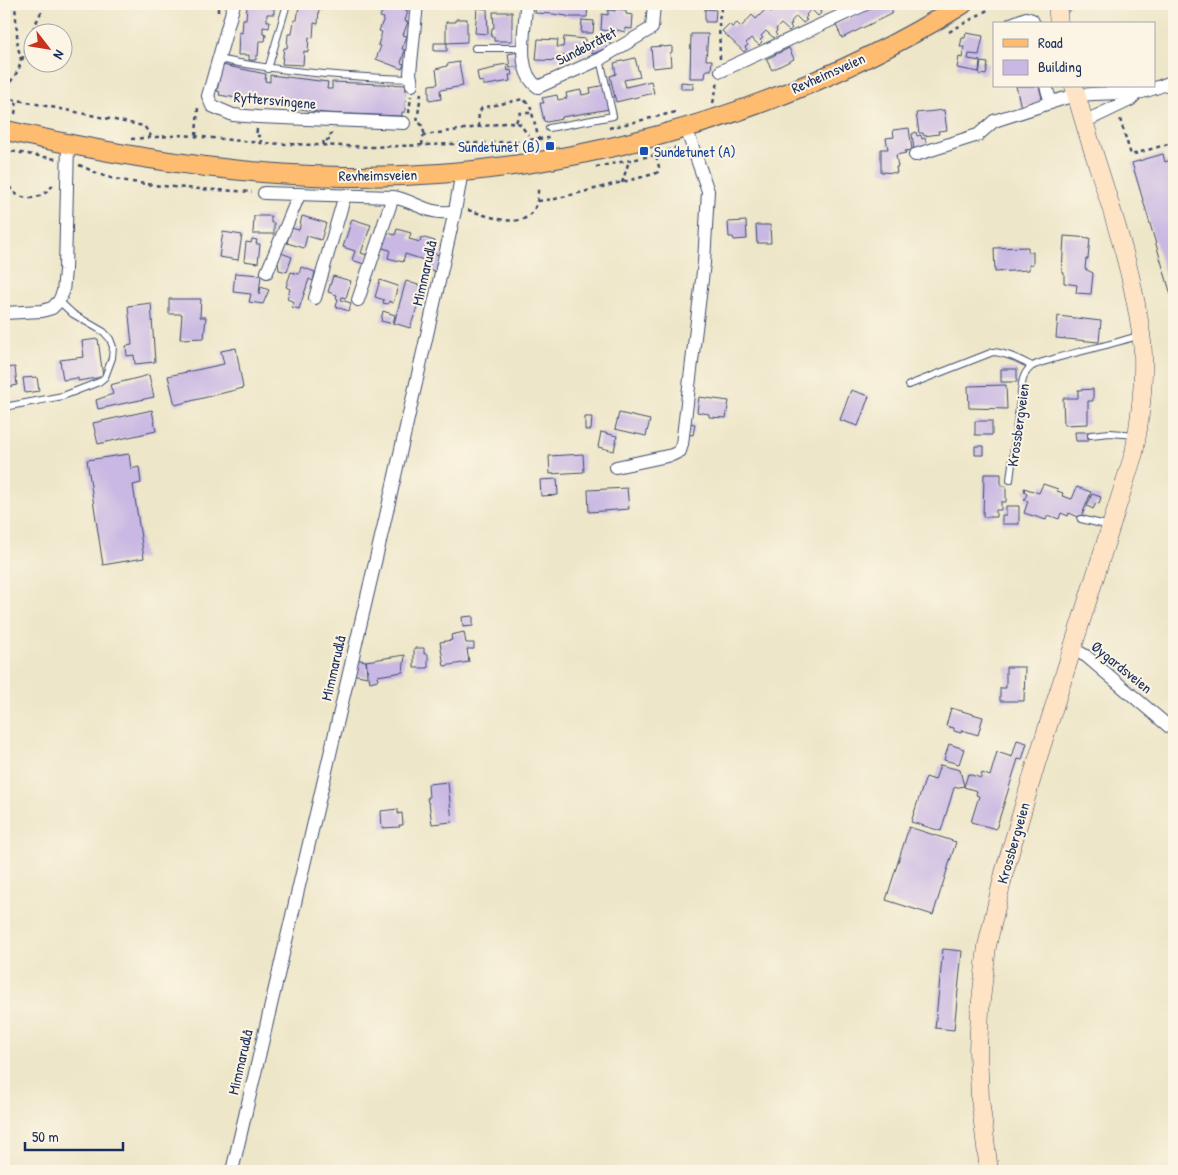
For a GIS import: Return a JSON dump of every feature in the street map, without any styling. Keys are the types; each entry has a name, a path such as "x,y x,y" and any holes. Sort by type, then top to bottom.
{"main road":[{"name":"Revheimsveien","path":"4,136 64,149 208,167 295,175 368,176 422,174 524,164 637,141 686,128 752,106 816,80 900,40 963,4"},
{"name":"Revheimsveien","path":"4,130 64,149"}],"street":[{"name":"Ryttersvingene","path":"234,4 208,96 212,106 233,115 383,129 404,123"},
{"path":"412,82 410,73 417,4"},
{"path":"522,48 526,23 526,4"},
{"name":"Sundebråtet","path":"522,48 527,73 532,83 538,87 600,59 652,28 654,4"},
{"path":"720,71 866,4"},
{"path":"1016,22 1026,18 1033,22"},
{"path":"1156,87 1174,81"},
{"path":"1047,88 1051,103"},
{"path":"915,155 978,135 994,121 1051,103 1075,91 1137,93 1152,88"},
{"name":"Krossbergveien","path":"990,1171 980,1099 978,1050 986,946 1004,873 1134,453 1143,386 1138,309 1126,257 1075,91"},
{"path":"1084,122 1130,100 1137,93"},
{"path":"616,467 672,456 680,451 682,444 704,262 708,191 686,128"},
{"path":"4,313 42,311 52,308 59,301 63,292 65,270 64,149"},
{"name":"Mimmarudlå","path":"232,1171 460,210 462,171"},
{"name":"Revheimsveien","path":"264,193 393,197 410,202 431,212 446,213 460,210"},
{"path":"267,272 299,195"},
{"path":"315,298 345,195"},
{"path":"358,300 393,197"},
{"name":"Øygardsveien","path":"1073,649 1086,656 1174,731"}],"lane":[{"path":"268,69 287,4"},
{"path":"1056,11 1076,4"},
{"path":"475,48 522,48"},
{"path":"218,59 268,69 412,82"},
{"path":"549,128 613,116 600,59"},
{"path":"4,407 62,396 99,382 105,376 112,358 113,347 110,339 104,332 73,314 59,301"},
{"name":"Krossbergveien","path":"1010,480 1023,378 1032,366 1066,355 1117,343 1141,334"},
{"path":"909,385 993,352 1019,359 1032,366"},
{"path":"1091,435 1110,433 1137,435"},
{"path":"1081,520 1111,526"}],"path":[{"path":"15,4 18,48 21,54 21,62"},
{"path":"45,4 15,77 4,88 4,99 144,126 151,136"},
{"path":"712,107 720,71 719,20 722,4"},
{"path":"404,123 408,120 412,82"},
{"path":"480,126 479,112 482,108 523,99 530,105 539,140"},
{"path":"15,114 17,100"},
{"path":"606,128 676,112"},
{"path":"516,122 520,113 532,113"},
{"path":"1118,114 1131,155 1168,144"},
{"path":"422,145 425,135 516,122 524,127 528,135"},
{"path":"256,132 256,136 261,136 260,142"},
{"path":"130,139 183,135 324,146 422,145 549,138"},
{"path":"324,146 324,140 330,140"},
{"path":"4,150 64,149 102,175 121,180 180,187 264,193"},
{"path":"538,201 556,199 658,172 659,167 656,155"},
{"path":"8,156 5,169 7,179 10,186 20,195 40,197 55,182"},
{"path":"622,183 629,161"},
{"path":"460,210 505,221 522,220 533,211 538,201 538,186"}],"building":[{"path":"251,4 271,4 271,8 274,8 274,14 267,14 267,21 270,21 269,28 263,27 263,34 266,35 265,41 259,41 256,60 249,60 249,55 238,55 239,32 242,33 243,19 246,19 247,6"},
{"path":"303,4 324,4 323,10 319,9 318,24 314,23 313,38 309,37 308,52 304,51 303,65 282,64 284,48 287,48 288,34 292,34 299,6 302,7"},
{"path":"385,4 408,11 405,21 408,22 403,35 407,36 402,49 405,50 401,63 404,64 402,69 376,59 381,46 378,45 382,32 379,31 384,18 380,17"},
{"path":"536,4 588,4 587,17 567,17 535,13"},
{"path":"669,4 685,4 685,7 669,6"},
{"path":"779,4 824,4 818,16 811,9 806,15 805,19 807,20 803,23 796,16 791,22 790,26 792,28 789,31 781,24 776,29 775,33 777,35 774,38 766,31 761,36 763,38 760,40 762,42 759,45 751,38 746,43 748,45 745,47 747,49 744,52 722,31 729,24 732,27 737,23 741,27 752,15 756,19 767,8 771,12"},
{"path":"828,4 834,4 837,6 833,9"},
{"path":"879,4 889,4 893,13 842,38 836,25"},
{"path":"477,8 487,9 488,34 475,33"},
{"path":"615,9 626,10 626,14 633,15 632,29 625,28 625,32 609,28 609,31 601,30 602,14 608,15 608,10 615,11"},
{"path":"705,9 716,10 715,22 705,22"},
{"path":"493,12 512,12 512,41 494,41 494,37 491,37 492,28 494,28"},
{"path":"456,19 467,19 467,42 446,43 446,22 456,22"},
{"path":"582,20 594,21 593,33 581,33"},
{"path":"966,33 983,36 979,55 969,54 968,59 980,61 979,72 957,68 959,57 962,58 964,47 960,47 962,38 965,38"},
{"path":"606,34 611,46 592,54 592,39"},
{"path":"691,34 708,34 706,60 712,60 711,70 706,70 705,78 690,78"},
{"path":"564,37 585,39 584,53 580,56 564,55 564,61 536,60 538,39 558,40 557,47 563,47"},
{"path":"434,43 447,43 447,51 434,51"},
{"path":"672,46 672,52 670,53 671,66 653,68 651,47"},
{"path":"789,48 794,59 772,70 766,59"},
{"path":"519,52 521,66 510,68 508,54"},
{"path":"635,58 640,77 624,80 626,87 651,81 654,93 616,102 610,76 616,74 614,63"},
{"path":"459,62 463,86 440,90 441,99 429,101 429,85 438,84 436,69 447,66 447,64"},
{"path":"981,62 988,63 986,75 979,74"},
{"path":"507,64 508,71 511,70 512,75 509,75 510,81 487,85 483,85 483,81 479,82 477,72"},
{"path":"222,65 266,74 265,81 270,82 270,75 328,82 327,89 332,89 332,82 406,85 405,112 402,112 402,116 324,113 219,95 220,92 217,91"},
{"path":"681,82 693,83 693,89 681,89"},
{"path":"605,85 610,109 562,117 562,119 547,122 544,121 540,103 544,103 542,98 557,95 558,100 567,98 566,93 581,90 582,95 591,93 590,88"},
{"path":"1016,88 1040,88 1043,102 1021,108"},
{"path":"944,110 947,130 938,131 939,134 924,136 923,133 919,133 916,113"},
{"path":"909,128 912,150 896,155 897,173 881,172 881,149 888,149 886,138 894,137 893,130"},
{"path":"916,132 917,136 921,135 922,139 925,138 927,146 914,150 912,134"},
{"path":"1163,154 1165,162 1174,159 1174,305 1132,163"},
{"path":"254,216 271,216 271,223 274,223 274,234 253,234"},
{"path":"302,216 326,223 321,240 307,236 304,248 287,243 291,228 299,230"},
{"path":"352,219 371,225 361,253 367,255 364,264 352,260 355,251 343,247"},
{"path":"746,221 747,239 734,240 733,237 729,237 728,222"},
{"path":"756,225 770,225 771,243 757,243"},
{"path":"397,229 411,233 409,239 420,242 421,237 435,241 432,253 443,256 438,272 428,269 430,262 405,254 403,262 388,258 390,250 379,247 384,232 395,235"},
{"path":"223,232 242,235 238,260 219,257"},
{"path":"1064,236 1090,238 1085,269 1093,273 1091,294 1076,293 1077,285 1064,283 1064,273 1062,272"},
{"path":"252,239 257,240 256,244 260,244 258,263 244,261 246,242 251,243"},
{"path":"1028,247 1028,252 1033,252 1033,264 1029,265 1029,270 995,272 994,248"},
{"path":"281,253 292,257 287,272 279,270 278,263"},
{"path":"301,267 315,272 313,281 309,279 299,309 292,307 294,302 287,299 290,289 286,287 291,272 299,274"},
{"path":"235,273 261,275 259,295 261,287 269,290 263,304 249,302 251,294 233,292"},
{"path":"333,276 351,281 346,298 342,297 341,300 351,303 349,311 336,307 337,295 328,292"},
{"path":"380,280 398,286 393,303 389,301 388,304 383,303 384,300 375,297"},
{"path":"406,281 424,287 410,328 394,323"},
{"path":"169,299 201,299 200,317 206,317 204,338 180,339 182,314 169,314"},
{"path":"151,303 155,362 135,364 134,355 127,356 126,346 132,345 128,306"},
{"path":"383,311 395,315 393,324 381,321"},
{"path":"1058,316 1101,321 1099,342 1056,338"},
{"path":"98,339 103,377 78,381 78,378 63,380 60,360 84,357 82,341"},
{"path":"236,348 243,388 175,405 168,376 224,364 221,351"},
{"path":"15,367 17,385 4,388 4,368"},
{"path":"1001,369 1017,369 1017,382 1001,382"},
{"path":"149,375 154,397 98,409 96,400 113,394 110,385"},
{"path":"37,377 39,391 25,393 23,378"},
{"path":"1006,385 1007,409 969,408 968,386"},
{"path":"1093,389 1093,401 1088,401 1088,424 1064,425 1063,398 1078,398 1078,390"},
{"path":"851,390 869,396 858,426 840,420"},
{"path":"699,397 729,401 726,418 709,417 709,414 697,412"},
{"path":"152,410 156,431 98,444 93,423"},
{"path":"619,413 650,420 646,436 615,429"},
{"path":"585,417 592,417 591,430 585,430"},
{"path":"975,421 992,421 992,435 975,435"},
{"path":"688,423 695,424 693,435 687,434"},
{"path":"601,432 617,436 614,451 598,447"},
{"path":"1075,432 1088,432 1088,441 1076,441"},
{"path":"975,446 984,446 984,455 975,455"},
{"path":"129,454 131,469 139,467 141,483 133,485 144,558 103,565 87,460"},
{"path":"583,454 584,472 550,474 549,456"},
{"path":"984,474 1001,474 1001,486 1006,486 1006,502 1001,502 1001,510 996,510 996,517 983,517"},
{"path":"557,479 558,495 541,496 540,480"},
{"path":"1043,484 1058,489 1057,491 1063,493 1062,496 1072,499 1077,487 1091,492 1081,518 1069,513 1068,516 1061,513 1059,519 1048,515 1046,520 1024,513 1028,501 1024,500 1027,494 1024,488 1039,493"},
{"path":"627,488 629,509 589,512 588,490"},
{"path":"1092,494 1101,497 1099,504 1096,503 1093,509 1087,506"},
{"path":"1006,506 1019,506 1019,524 1002,524 1002,515 1006,515"},
{"path":"473,616 473,626 463,627 462,617"},
{"path":"464,632 466,643 474,643 474,649 467,649 469,662 444,666 440,642 452,640 451,635"},
{"path":"414,648 424,648 424,654 428,654 428,668 414,668"},
{"path":"405,655 403,672 377,676 378,680 370,682 366,661"},
{"path":"355,659 366,661 367,677 352,674"},
{"path":"1006,667 1025,667 1024,701 1000,701 1000,688 1006,688"},
{"path":"951,708 983,717 978,735 962,730 961,733 954,731 954,728 946,726"},
{"path":"1017,740 1027,743 1022,760 1018,759 996,829 971,822 979,796 976,795 977,791 964,787 968,774 981,778 982,773 990,776 997,752 1012,757"},
{"path":"949,744 964,749 959,764 944,760"},
{"path":"940,765 960,770 964,786 954,788 941,831 911,822 926,777 935,780"},
{"path":"448,782 452,822 432,824 427,798 429,798 428,784"},
{"path":"398,809 398,814 402,813 403,825 399,825 400,827 382,828 381,811"},
{"path":"909,827 956,842 933,915 886,900"},
{"path":"943,949 962,951 954,1030 935,1028"}],"place":[{"name":"Sundetunet (B)","path":"550,146"},
{"name":"Sundetunet (A)","path":"644,151"}]}
